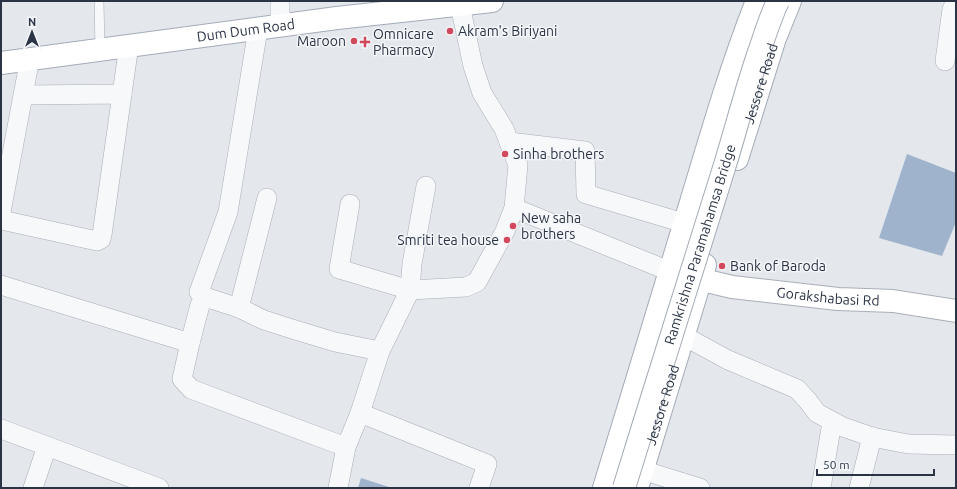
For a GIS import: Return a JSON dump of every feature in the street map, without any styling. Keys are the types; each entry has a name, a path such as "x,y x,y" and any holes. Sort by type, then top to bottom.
{"main road":[{"path":"604,488 669,271 738,50 757,1"},
{"name":"Ramkrishna Paramahamsa Bridge","path":"624,488 662,371 687,283 749,82 771,15 778,1"},
{"name":"Jessore Road","path":"640,479 775,38 790,1"},
{"name":"Dum Dum Road","path":"1,63 280,25 478,2"},
{"name":"Gorakshabasi Rd","path":"669,271 732,287 838,298 893,301 956,312"}],"street":[{"path":"280,1 280,25"},
{"path":"350,204 339,269 410,290 466,287 477,282 505,231 514,208 518,166 504,129 482,93 473,66 478,2"},
{"path":"944,60 952,9 956,8"},
{"path":"199,292 228,212 258,29"},
{"path":"1,216 6,221 97,241 101,239 129,45"},
{"path":"1,212 30,58"},
{"path":"24,95 122,94"},
{"path":"509,142 585,151 586,194 684,223"},
{"path":"338,488 346,447 360,413 380,351 410,290 412,264 426,186"},
{"path":"239,308 267,198"},
{"path":"514,208 669,271"},
{"path":"1,285 190,343"},
{"path":"346,447 191,389 182,379 200,305 205,297 239,308 264,320 292,329 335,342 380,351"},
{"path":"684,336 728,360 797,390 817,413 832,422 872,437 908,444 956,445"},
{"path":"360,413 487,464 479,488"},
{"path":"821,488 832,422"},
{"path":"1,429 159,488"},
{"path":"859,488 872,437"},
{"path":"33,488 47,446"},
{"path":"640,479 700,488"}],"lane":[{"path":"99,1 100,50"}],"water":[{"path":"907,154 956,173 956,222 942,256 879,238"},
{"path":"361,478 392,488 358,488"}],"place":[{"name":"Akram's Biriyani","path":"450,31"},
{"name":"Maroon","path":"354,41"},
{"name":"Omnicare Pharmacy","path":"365,42"},
{"name":"Sinha brothers","path":"505,154"},
{"name":"New saha brothers","path":"513,226"},
{"name":"Smriti tea house","path":"507,240"},
{"name":"Bank of Baroda","path":"722,266"}]}
